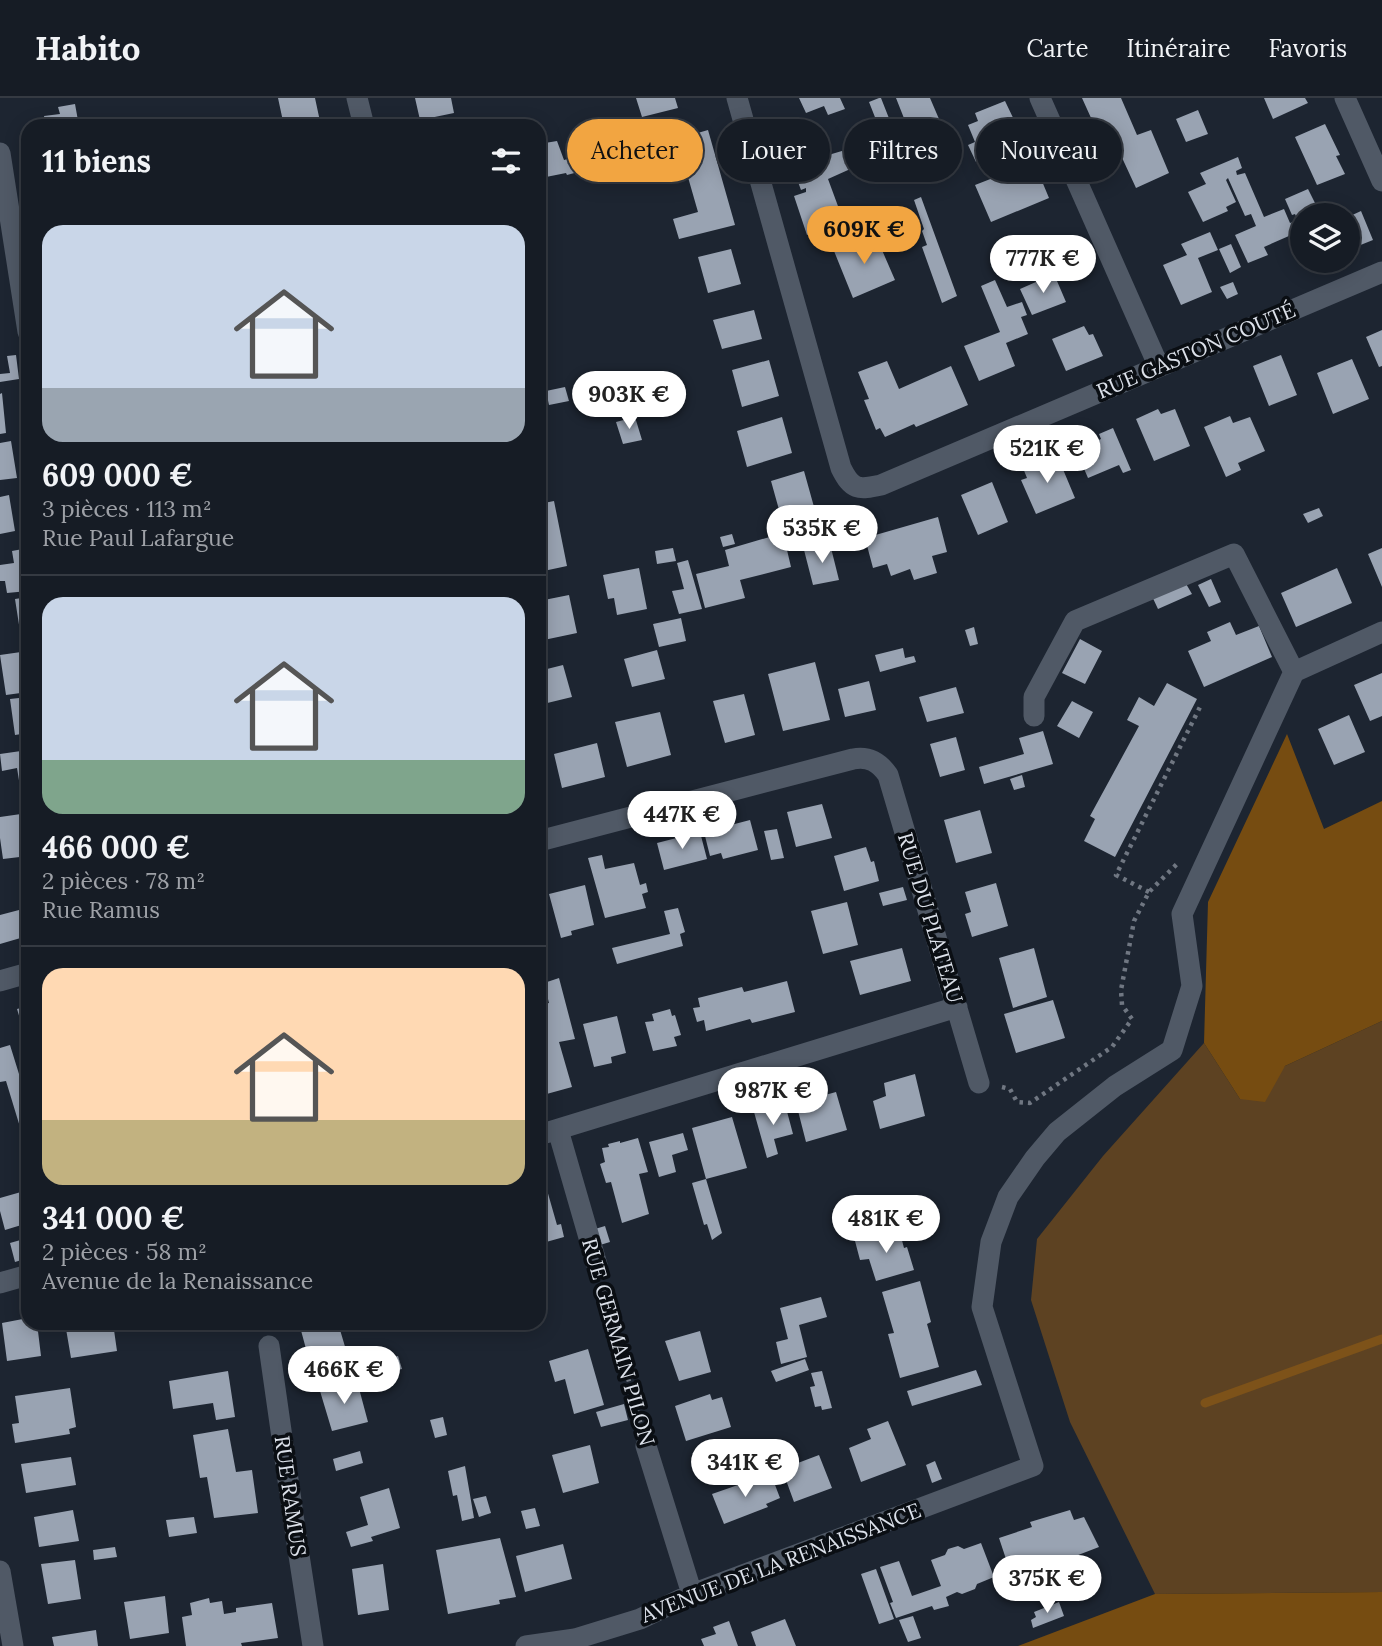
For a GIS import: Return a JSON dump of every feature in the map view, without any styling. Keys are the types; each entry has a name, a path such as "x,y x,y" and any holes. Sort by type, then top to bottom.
{"street":[{"path":"357,98 362,119"},
{"name":"RUE GASTON COUTÉ","path":"737,98 841,468 854,487 881,485 1382,272"},
{"path":"1040,98 1159,367"},
{"path":"1346,98 1382,181"},
{"path":"0,153 21,287"},
{"path":"1034,716 1034,696 1075,621 1234,554 1294,672 1382,632"},
{"name":"AVENUE DE LA RENAISSANCE","path":"526,1646 575,1639 640,1619 692,1594 1033,1466 982,1307 991,1241 1008,1197 1057,1132 1115,1086 1172,1050 1192,986 1182,914 1294,672"},
{"name":"RUE DU PLATEAU","path":"546,839 863,757 872,760 882,766 888,775 979,1083"},
{"path":"0,981 21,975"},
{"path":"548,1133 957,1007"},
{"name":"RUE GERMAIN PILON","path":"548,1133 597,1265"},
{"path":"0,1283 21,1277"},
{"name":"RUE RAMUS","path":"269,1346 313,1646"},
{"name":"RUE GERMAIN PILON","path":"646,1446 692,1594"},
{"path":"0,1571 13,1646"}],"path":[{"path":"1017,1102 1030,1103 1112,1047 1132,1019 1122,1005 1121,990 1134,921 1149,892 1116,875 1200,708"},
{"name":"RUE GERMAIN PILON","path":"597,1265 646,1446"}],"shaded area":[{"path":"1287,734 1324,829 1382,801 1382,1021 1285,1066 1265,1102 1240,1099 1204,1043 1208,902"},
{"path":"1382,1021 1382,1592 1155,1594 1070,1422 1031,1300 1037,1239 1103,1156 1204,1043 1240,1099 1285,1066"},
{"path":"1382,1592 1382,1646 1018,1646 1155,1594"}],"building":[{"path":"278,98 315,98 320,119 282,119"},
{"path":"415,98 451,98 454,113 420,119"},
{"path":"636,98 675,98 678,108 642,117"},
{"path":"799,98 840,98 845,109 828,115 824,106 806,113"},
{"path":"881,98 889,119 876,119 869,102"},
{"path":"896,98 930,98 939,119 904,119"},
{"path":"1082,98 1121,98 1137,135 1151,130 1169,173 1136,188 1122,158 1122,119 1092,119"},
{"path":"1264,98 1305,98 1308,103 1273,119"},
{"path":"1005,101 1014,119 977,119 975,113"},
{"path":"75,104 78,119 45,119 44,116 60,114 58,107"},
{"path":"1198,110 1208,134 1186,142 1176,119"},
{"path":"976,122 976,162 968,145 975,142 968,125"},
{"path":"1325,124 1340,155 1336,156 1345,174 1317,185 1295,137"},
{"path":"708,130 717,162 717,182 723,182 735,225 679,239 673,219 698,212 689,182 703,182 703,131"},
{"path":"557,141 564,160 567,159 567,175 546,177 546,143"},
{"path":"844,150 844,172 830,178 830,155"},
{"path":"1238,157 1242,168 1236,171 1237,175 1245,173 1264,217 1284,209 1290,223 1290,236 1264,247 1268,255 1248,263 1235,235 1256,226 1251,214 1245,216 1228,178 1226,180 1236,202 1226,207 1228,211 1203,222 1188,192 1206,184 1200,173"},
{"path":"798,182 829,182 842,217 824,224 826,228 807,235 794,196 806,192 806,188 801,190"},
{"path":"983,182 1042,182 1049,198 991,222 975,185"},
{"path":"1308,189 1315,203 1290,203 1290,210 1285,199"},
{"path":"921,197 957,296 942,303 922,247 927,245 914,200"},
{"path":"1360,211 1373,240 1360,245"},
{"path":"1210,232 1218,250 1198,258 1212,292 1181,305 1163,265 1187,255 1181,244"},
{"path":"875,234 895,280 853,298 834,251"},
{"path":"1231,244 1241,267 1230,273 1219,249"},
{"path":"731,249 741,284 708,293 698,257"},
{"path":"1054,274 1066,302 1032,315 1020,289"},
{"path":"995,280 1007,307 1022,302 1027,315 1021,317 1028,334 1006,343 1015,366 979,381 964,346 1000,332 981,286"},
{"path":"1233,282 1238,294 1227,299 1220,287"},
{"path":"754,310 762,339 722,349 713,320"},
{"path":"1084,326 1089,335 1093,334 1103,356 1066,371 1052,339"},
{"path":"1382,330 1382,366 1379,367 1366,337"},
{"path":"16,355 19,379 0,382 0,374 10,373 7,356"},
{"path":"1281,355 1297,395 1269,406 1253,366"},
{"path":"1352,359 1369,399 1333,414 1317,373"},
{"path":"769,360 779,396 742,407 732,370"},
{"path":"887,361 899,389 951,366 968,405 885,437 880,428 876,430 864,400 869,399 858,372"},
{"path":"565,387 569,401 549,405 546,391"},
{"path":"2,393 6,433 0,434 0,394"},
{"path":"1158,409 1161,414 1175,409 1190,446 1154,461 1136,419"},
{"path":"1230,416 1233,423 1250,417 1265,451 1238,463 1241,470 1226,477 1204,427"},
{"path":"635,417 642,440 623,444 616,422"},
{"path":"782,417 792,453 747,467 737,431"},
{"path":"1113,428 1131,470 1123,473 1119,465 1088,478 1076,450 1101,439 1099,434"},
{"path":"11,441 17,478 0,480 0,443"},
{"path":"1057,455 1075,498 1036,514 1021,480 1027,478 1023,468"},
{"path":"804,471 816,514 783,524 771,481"},
{"path":"992,482 1008,522 978,535 961,495"},
{"path":"9,495 15,531 0,534 0,497"},
{"path":"554,501 567,566 546,570 546,503"},
{"path":"1319,508 1323,516 1308,523 1303,514"},
{"path":"938,517 947,552 932,556 937,573 914,580 910,569 891,576 887,564 873,568 865,538"},
{"path":"783,533 791,567 740,580 745,598 705,608 696,574 729,566 725,550"},
{"path":"732,534 735,544 723,547 720,537"},
{"path":"830,544 839,580 813,585 804,550"},
{"path":"673,548 676,561 657,564 655,551"},
{"path":"1382,548 1382,587 1368,554"},
{"path":"21,549 21,592 7,593 5,581 0,581 0,565 14,563 12,551"},
{"path":"688,560 702,609 679,614 672,591 684,589 677,563"},
{"path":"639,568 647,609 617,615 614,598 608,599 603,575"},
{"path":"1337,568 1352,603 1296,627 1281,593"},
{"path":"1182,577 1192,594 1158,609 1150,592"},
{"path":"1211,579 1221,602 1209,607 1198,585"},
{"path":"569,595 577,633 546,640 546,600"},
{"path":"21,598 21,638 15,599"},
{"path":"681,618 686,641 659,647 653,624"},
{"path":"1230,622 1236,635 1259,626 1272,657 1204,687 1188,651 1211,641 1207,632"},
{"path":"974,627 978,644 970,646 965,630"},
{"path":"1080,639 1102,651 1085,684 1062,673"},
{"path":"903,648 905,658 914,656 916,662 880,672 875,655"},
{"path":"657,650 665,679 632,687 624,659"},
{"path":"21,652 21,693 6,695 0,655"},
{"path":"815,662 830,720 783,731 768,674"},
{"path":"563,665 572,697 546,703 546,669"},
{"path":"1382,673 1382,716 1370,721 1354,685"},
{"path":"869,681 876,710 845,717 838,689"},
{"path":"1167,683 1197,699 1115,857 1084,841 1095,819 1090,816 1139,726 1127,720 1139,697 1154,706"},
{"path":"956,687 964,713 927,722 919,697"},
{"path":"744,694 755,735 725,743 713,701"},
{"path":"21,698 21,734 15,735 10,699"},
{"path":"1072,701 1093,712 1079,738 1057,726"},
{"path":"660,712 671,755 627,767 615,722"},
{"path":"1349,715 1365,752 1334,765 1318,729"},
{"path":"1043,731 1053,764 984,784 979,767 1024,754 1019,738"},
{"path":"956,737 965,770 940,777 930,744"},
{"path":"597,743 605,777 562,788 554,754"},
{"path":"21,751 21,793 17,768 2,771 0,754"},
{"path":"1022,775 1025,787 1014,790 1010,779"},
{"path":"822,804 832,838 796,847 787,812"},
{"path":"980,810 992,853 956,863 944,820"},
{"path":"21,814 21,857 3,859 0,817"},
{"path":"750,820 758,850 723,859 721,853 710,856 704,832"},
{"path":"777,829 784,858 771,860 764,831"},
{"path":"700,832 707,859 664,870 657,843"},
{"path":"866,847 871,862 874,861 879,881 844,891 834,856"},
{"path":"602,855 605,869 634,863 640,885 646,883 648,892 642,894 646,908 605,918 588,858"},
{"path":"996,883 1008,926 972,937 965,914 971,912 965,892"},
{"path":"585,885 594,925 571,931 572,935 561,938 549,894"},
{"path":"903,887 907,900 883,906 879,893"},
{"path":"847,902 858,945 823,954 811,911"},
{"path":"678,908 685,932 680,934 683,946 617,964 612,948 670,934 664,911"},
{"path":"19,910 21,938 0,944 0,915"},
{"path":"902,948 911,981 860,995 850,961"},
{"path":"1034,948 1047,997 1013,1008 999,958"},
{"path":"559,978 575,1039 559,1042 572,1087 546,1094 546,1004 549,1003 546,982"},
{"path":"787,981 795,1012 752,1023 750,1019 706,1031 704,1020 697,1022 693,1008 700,1007 698,998 742,987 744,992"},
{"path":"1053,1000 1065,1038 1016,1053 1004,1014"},
{"path":"670,1009 672,1016 675,1015 681,1035 674,1037 677,1046 653,1051 645,1022 654,1021 652,1014"},
{"path":"617,1016 626,1053 611,1057 612,1063 594,1067 583,1024"},
{"path":"10,1045 21,1080 21,1127 6,1081 0,1082 0,1048"},
{"path":"915,1074 925,1116 880,1129 873,1101 886,1096 884,1083"},
{"path":"836,1092 847,1130 806,1142 796,1103"},
{"path":"785,1104 793,1134 774,1139 778,1154 767,1158 754,1112"},
{"path":"732,1117 747,1168 706,1179 692,1128"},
{"path":"683,1133 688,1150 672,1155 676,1172 659,1177 649,1142"},
{"path":"638,1138 648,1172 639,1174 649,1214 622,1223 611,1182 606,1183 600,1164 605,1162 602,1148 609,1147 608,1144"},
{"path":"706,1179 722,1233 712,1240 707,1224 704,1225 692,1183"},
{"path":"546,1186 557,1225 561,1224 564,1237 546,1242"},
{"path":"21,1192 21,1225 5,1230 0,1198"},
{"path":"605,1226 610,1242 600,1245 595,1229"},
{"path":"899,1229 914,1270 876,1281 869,1259 860,1260 855,1241"},
{"path":"21,1240 21,1260 15,1262 10,1243"},
{"path":"920,1281 931,1322 927,1324 939,1367 900,1378 888,1334 894,1333 882,1292"},
{"path":"821,1297 827,1317 799,1325 807,1357 781,1364 776,1342 788,1339 780,1308"},
{"path":"21,1319 21,1330 38,1330 41,1356 7,1361 2,1323"},
{"path":"66,1330 114,1330 117,1351 71,1358"},
{"path":"301,1330 340,1330 348,1370 318,1379 312,1360 309,1360"},
{"path":"700,1331 711,1372 679,1381 665,1341"},
{"path":"588,1349 604,1405 574,1414 565,1379 555,1382 549,1361"},
{"path":"398,1356 402,1369 377,1375 373,1363"},
{"path":"805,1359 809,1370 776,1382 771,1371"},
{"path":"976,1370 982,1385 912,1406 907,1391"},
{"path":"228,1371 235,1417 216,1420 213,1403 173,1409 169,1381"},
{"path":"822,1371 832,1408 822,1410 821,1406 815,1407 810,1387 815,1386 811,1373"},
{"path":"357,1381 368,1422 332,1431 320,1391"},
{"path":"70,1388 76,1427 69,1429 70,1434 15,1443 12,1424 19,1423 15,1396"},
{"path":"710,1394 712,1400 722,1397 731,1427 686,1441 675,1406"},
{"path":"624,1404 628,1420 601,1427 596,1412"},
{"path":"443,1417 447,1435 435,1438 430,1420"},
{"path":"888,1421 906,1465 861,1482 849,1448 871,1439 867,1429"},
{"path":"228,1429 236,1472 252,1470 258,1513 214,1518 207,1477 200,1478 193,1435"},
{"path":"590,1445 599,1483 563,1493 552,1455"},
{"path":"360,1451 363,1463 336,1471 333,1459"},
{"path":"819,1455 832,1488 794,1502 782,1469"},
{"path":"71,1457 76,1485 26,1493 21,1464"},
{"path":"935,1461 942,1479 932,1483 926,1465"},
{"path":"465,1466 474,1518 462,1521 457,1495 453,1496 448,1471"},
{"path":"772,1477 780,1498 766,1504 768,1507 724,1524 712,1494 758,1478 759,1482"},
{"path":"389,1488 400,1528 371,1537 373,1541 351,1547 346,1532 368,1525 360,1497"},
{"path":"486,1496 491,1513 479,1517 473,1499"},
{"path":"535,1508 540,1526 526,1529 521,1511"},
{"path":"73,1510 79,1541 39,1547 34,1517"},
{"path":"1070,1510 1074,1520 1084,1517 1099,1547 1047,1567 1042,1555 1009,1568 999,1538 1032,1527 1030,1522"},
{"path":"194,1517 197,1533 169,1537 166,1520"},
{"path":"500,1538 516,1597 499,1600 500,1604 448,1614 436,1550"},
{"path":"981,1543 994,1577 977,1584 975,1589 946,1597 949,1606 934,1610 932,1606 896,1618 880,1567 899,1561 912,1596 941,1586 931,1560 945,1555 948,1549 958,1546 964,1549"},
{"path":"563,1544 572,1579 525,1592 516,1556"},
{"path":"115,1547 117,1557 94,1560 93,1550"},
{"path":"75,1560 81,1599 48,1604 41,1564"},
{"path":"383,1564 389,1610 358,1615 352,1569"},
{"path":"876,1569 894,1619 879,1624 861,1574"},
{"path":"165,1596 169,1633 130,1639 124,1602"},
{"path":"209,1598 210,1603 222,1601 224,1614 236,1612 236,1608 272,1603 278,1638 241,1643 242,1646 186,1646 182,1617 192,1615 190,1603"},
{"path":"1059,1602 1064,1616 1033,1628 1031,1620 1036,1617 1034,1612"},
{"path":"913,1616 921,1638 908,1642 899,1620"},
{"path":"785,1619 796,1646 756,1646 751,1632"},
{"path":"729,1621 738,1646 704,1646 701,1639 716,1634 713,1627"},
{"path":"96,1630 98,1646 54,1646 52,1637"}],"waterway":[{"path":"1205,1403 1382,1339"}]}
